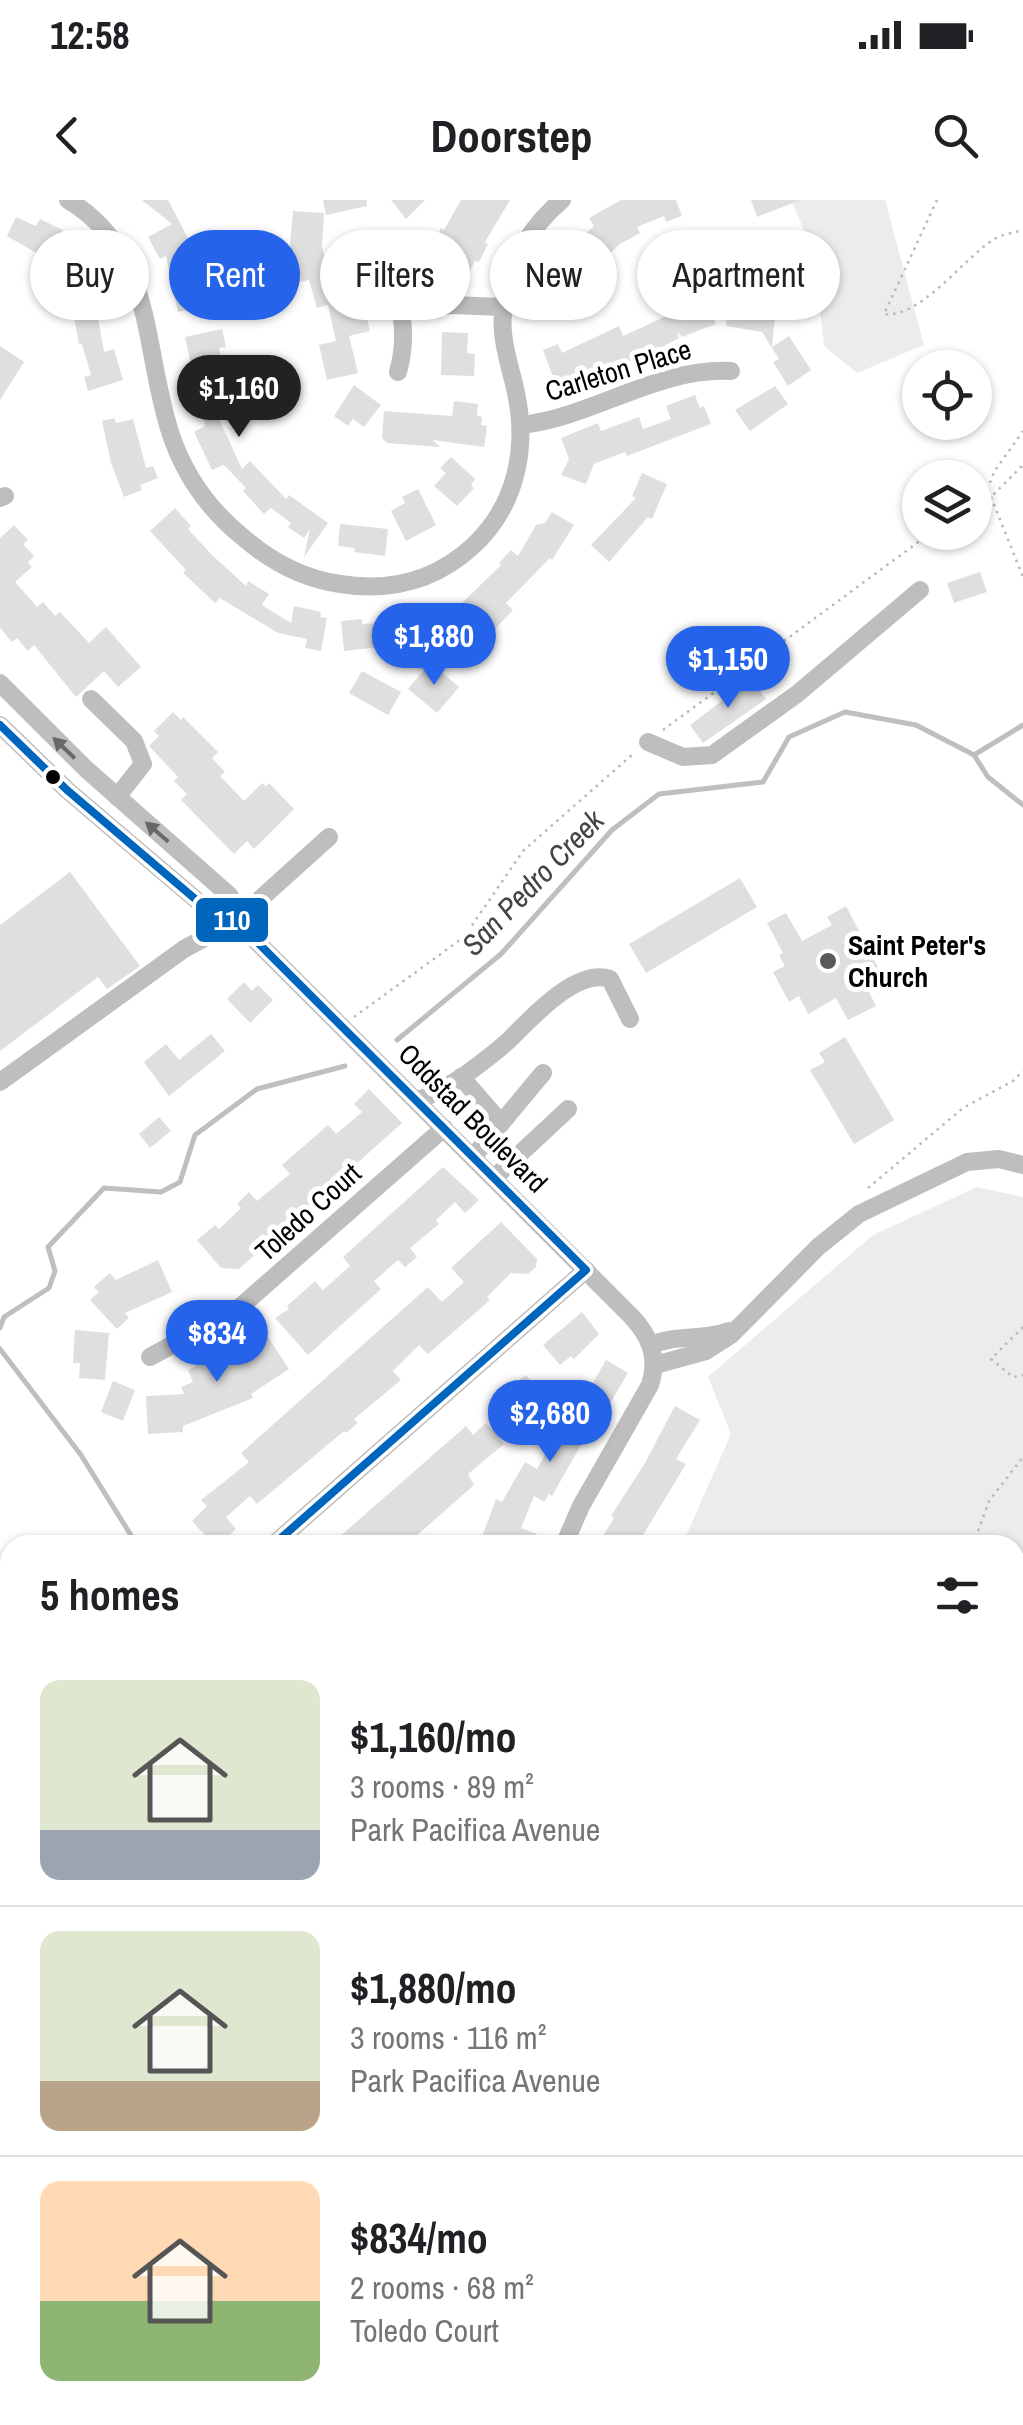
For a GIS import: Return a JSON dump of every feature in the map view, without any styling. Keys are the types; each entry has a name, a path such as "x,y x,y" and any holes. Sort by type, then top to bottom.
{"street":[{"path":"68,200 103,225 129,264 172,435 198,489 237,533 280,564 330,583 387,587 438,572 471,548 501,512 514,484 521,425 503,320"},
{"path":"532,230 562,200"},
{"path":"398,372 404,332 402,320"},
{"name":"Carleton Place","path":"521,425 564,418 681,374 731,370"},
{"path":"648,742 683,757 712,755 798,694 920,590"},
{"name":"Oddstad Boulevard","path":"0,683 124,803 230,896 236,921"},
{"path":"92,698 134,741 143,764 108,826"},
{"name":"Oddstad Boulevard","path":"0,725 108,826 214,915 236,921 639,1325 651,1345 655,1365"},
{"path":"0,1082 184,949 236,921 328,837"},
{"path":"418,1101 462,1078 556,998 593,978 610,979 630,1019"},
{"path":"473,1157 544,1073"},
{"path":"462,1078 502,1123"},
{"path":"494,1178 568,1110"},
{"name":"Toledo Court","path":"150,1356 240,1308 444,1128"},
{"path":"568,1535 580,1506 646,1394 655,1365 706,1351 732,1336 818,1247 859,1214 967,1162 999,1159 1023,1165"},
{"path":"284,1535 586,1270"},
{"path":"651,1345 678,1337 718,1336 742,1323"}],"path":[{"path":"938,200 884,314 895,316 923,300 995,238 1023,230"},
{"path":"992,477 1023,431"},
{"path":"1023,465 992,497 1023,577"},
{"path":"342,1027 464,937 524,851 607,775 906,550"},
{"path":"866,1191 964,1108 1013,1082 1023,1070"},
{"path":"1023,1326 991,1359 1012,1377 1023,1375"},
{"path":"977,1535 989,1501 1023,1457"}],"shaded area":[{"path":"791,200 885,200 924,345 902,350 902,354 857,373 824,346 821,320 840,320 840,230 804,230"},
{"path":"977,1187 1023,1197 1023,1535 686,1535 731,1434 708,1377 873,1235"}],"building":[{"path":"142,200 168,200 184,230 169,230 169,270 166,256 160,259 149,236 172,224"},
{"path":"323,200 367,200 367,206 326,215"},
{"path":"391,200 425,200 406,219"},
{"path":"461,200 510,200 490,230 479,262 475,261 470,271 470,230 444,230"},
{"path":"621,200 676,200 682,216 666,222 664,216 637,227 637,235 617,247 617,230 589,230 594,226 589,218"},
{"path":"751,200 798,200 798,201 757,217"},
{"path":"293,211 324,213 320,230 320,307 317,308 309,280 300,282 300,230 291,230"},
{"path":"16,217 36,226 40,219 63,230 30,230 30,249 7,236"},
{"path":"75,320 98,320 104,352 114,349 123,380 88,391 84,377 91,375"},
{"path":"331,320 367,320 370,331 349,336 358,373 327,380 319,345 336,341"},
{"path":"658,320 714,320 716,324 682,337 678,332 679,338 658,352 558,390 543,350 558,344 562,353 619,326 623,336"},
{"path":"727,320 775,320 772,347 789,336 811,370 788,386 773,362 779,359 762,332 726,326"},
{"path":"222,329 226,347 219,348 222,364 217,365 227,409 216,412 242,469 250,461 286,499 289,495 328,523 304,557 310,529 304,538 271,508 264,514 227,468 223,465 212,470 194,432 205,426 185,337"},
{"path":"442,332 468,333 467,353 475,354 474,376 441,375"},
{"path":"0,346 24,362 0,400"},
{"path":"354,385 381,405 364,427 353,419 348,426 334,416"},
{"path":"775,386 788,404 750,431 735,410"},
{"path":"695,395 711,424 627,456 625,452 594,464 586,484 561,475 569,459 561,438 598,423 601,431 639,417 643,429 671,419 666,406"},
{"path":"454,401 478,404 477,416 482,417 481,425 487,426 484,447 433,440 440,447 387,443 382,438 384,411 452,416"},
{"path":"114,418 116,423 133,419 146,468 153,466 158,478 124,497 111,463 102,421"},
{"path":"451,457 475,479 471,485 474,488 457,506 434,486 446,473 440,468"},
{"path":"642,473 667,484 652,519 648,517 609,562 591,545 636,498 632,496"},
{"path":"418,489 436,525 406,541 391,511 405,503 402,497"},
{"path":"175,508 212,555 246,586 248,581 269,594 262,605 291,623 294,606 321,612 320,617 327,618 321,651 305,648 307,639 278,633 220,598 215,603 183,573 186,570 150,531"},
{"path":"552,512 574,525 552,560 506,603 513,610 490,634 478,622 422,648 409,619 434,608 437,615 460,605 511,550 518,556 536,525 545,523"},
{"path":"340,524 388,529 385,556 338,546"},
{"path":"14,525 28,540 23,544 34,556 28,562 32,567 15,582 37,607 43,602 55,616 60,612 89,643 106,627 141,667 118,687 104,671 76,697 34,645 28,651 17,638 12,642 0,628 0,538"},
{"path":"980,572 987,592 954,603 947,583"},
{"path":"362,619 362,624 378,623 380,647 344,651 341,621"},
{"path":"430,663 459,687 437,713 408,689"},
{"path":"362,671 401,692 388,715 349,693"},
{"path":"751,679 766,699 703,743 690,725"},
{"path":"173,712 218,752 212,758 225,772 220,776 244,801 262,783 269,783 294,809 254,849 247,841 234,854 181,800 187,794 174,781 178,777 149,746 159,736 154,731"},
{"path":"70,872 140,966 107,989 98,977 0,1051 0,925"},
{"path":"740,878 757,907 646,973 629,944"},
{"name":"Saint Peter's Church","path":"846,906 880,971 863,980 876,1006 848,1020 836,998 808,1014 799,996 789,1002 773,972 785,966 779,955 783,953 767,923 786,913 802,941 832,925 827,917"},
{"path":"244,982 252,991 258,985 273,1000 250,1023 227,999"},
{"path":"211,1034 225,1051 169,1096 144,1062 166,1044 179,1060"},
{"path":"845,1037 894,1120 854,1144 810,1070 825,1062 819,1053"},
{"path":"369,1089 402,1123 239,1269 221,1268 197,1240 215,1225 219,1229 241,1208 237,1204 249,1192 257,1201 290,1174 282,1165 328,1125 336,1134 362,1112 354,1104"},
{"path":"159,1117 171,1131 150,1148 139,1134"},
{"path":"443,1167 479,1200 465,1213 455,1202 436,1220 439,1224 410,1248 417,1257 405,1267 398,1260 374,1281 381,1289 308,1355 275,1318 315,1281 323,1290 350,1266 343,1257"},
{"path":"501,1222 537,1259 536,1267 528,1274 511,1273 487,1297 490,1300 428,1354 419,1345 393,1371 401,1380 354,1419 358,1423 346,1433 257,1504 250,1496 226,1517 236,1529 230,1535 205,1535 192,1521 207,1506 201,1500 249,1462 241,1453 428,1287 442,1302 464,1282 451,1268"},
{"path":"158,1260 172,1292 125,1313 129,1318 117,1329 90,1300 99,1292 94,1287 110,1273 116,1280"},
{"path":"582,1312 599,1334 574,1359 571,1356 560,1365 543,1345"},
{"path":"75,1330 109,1333 105,1380 79,1378 80,1363 73,1363"},
{"path":"264,1331 289,1369 251,1394 253,1398 183,1426 183,1432 148,1434 146,1396 184,1394 181,1387 193,1382 188,1370"},
{"path":"606,1360 628,1373 603,1415 599,1413 552,1496 549,1494 544,1502 534,1496 521,1528 537,1535 483,1535 496,1499 502,1502 525,1462 537,1469 559,1431 564,1434"},
{"path":"526,1375 542,1394 514,1416 511,1412 500,1421 487,1405"},
{"path":"113,1381 135,1390 123,1421 101,1412"},
{"path":"675,1406 700,1420 676,1459 686,1464 643,1535 603,1535 614,1518 611,1516"},
{"path":"486,1423 504,1444 468,1474 474,1485 417,1535 341,1535 466,1426 473,1435"}],"waterway":[{"name":"San Pedro Creek","path":"397,1040 501,954 612,830 659,794 763,782 789,737 845,712 916,725 974,755"},
{"path":"974,755 1023,725"},
{"path":"974,755 988,777 1023,805"},
{"name":"San Pedro Creek","path":"0,1328 4,1317 49,1288 55,1271 48,1247 104,1188 161,1192 180,1182 195,1135 257,1089 345,1066"},
{"name":"San Pedro Creek","path":"0,1349 81,1455 131,1535"}],"transit line":[{"name":"110","path":"0,725 67,790 214,915 236,921 586,1270 284,1535"}],"place":[{"name":"Saint Peter's Church","path":"828,961"}]}
